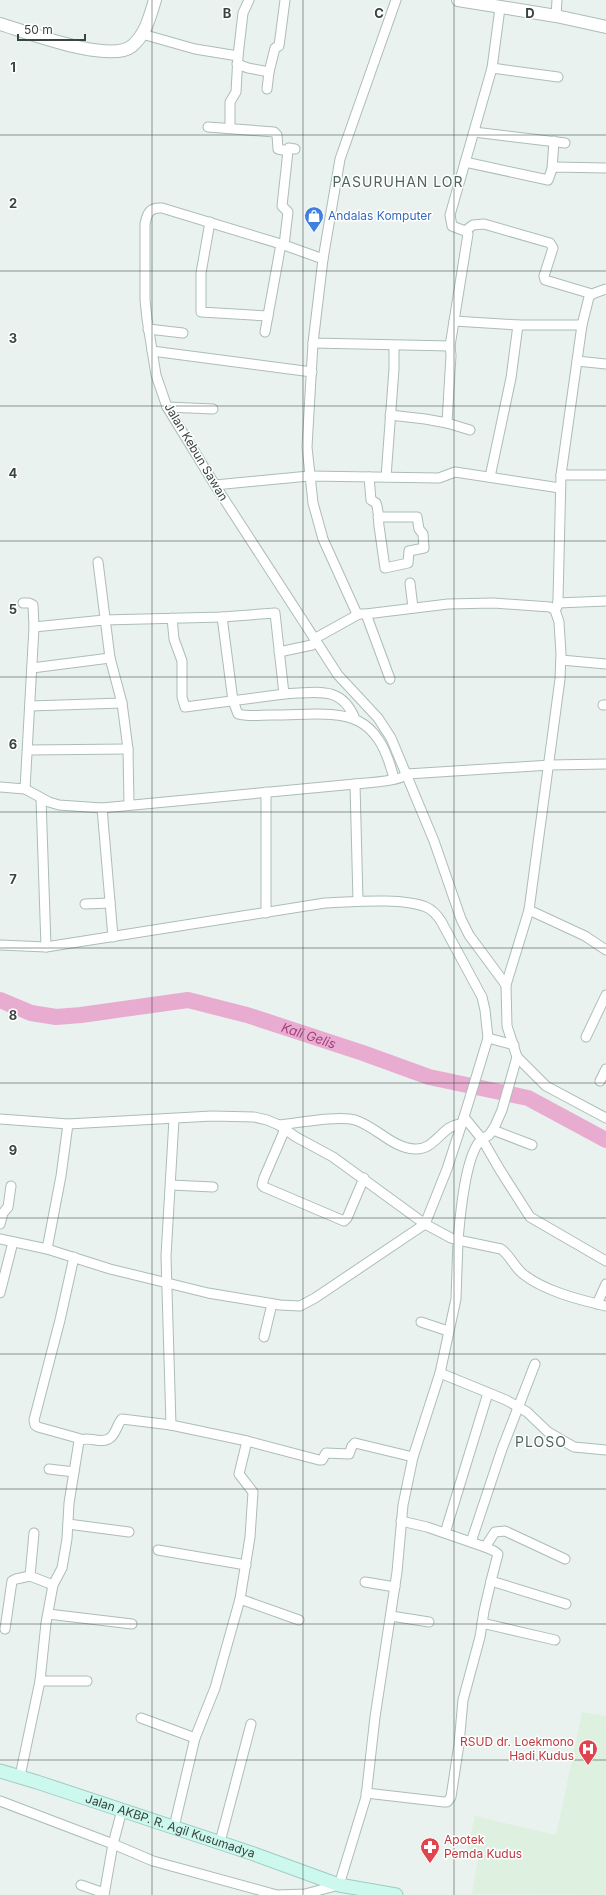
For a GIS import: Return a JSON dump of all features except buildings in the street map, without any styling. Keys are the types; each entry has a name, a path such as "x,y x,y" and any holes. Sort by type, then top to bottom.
{"main road":[{"name":"Jalan AKBP. R. Agil Kusumadya","path":"0,1771 20,1776 220,1842 343,1890 396,1895"}],"street":[{"path":"0,24 66,44 106,52 125,50 142,34 155,0"},
{"path":"230,128 230,102 236,92 237,60 243,13 249,0"},
{"path":"267,89 269,72 275,48 279,46 286,0"},
{"path":"396,0 344,144 336,174 323,259 313,343 307,447 309,476 319,528 355,612 363,614 448,604 494,603 556,607 606,601"},
{"path":"458,0 483,2 500,8 556,16 606,27"},
{"path":"556,16 557,0"},
{"path":"447,423 451,355 450,346 468,237 465,231 454,228 450,219 492,68 500,8"},
{"path":"142,34 237,60 251,69 269,72"},
{"path":"492,68 558,77"},
{"path":"208,127 274,132 277,136 278,149 292,150 282,206 288,212 265,332"},
{"path":"474,132 565,143"},
{"path":"465,162 548,180 552,169 554,141"},
{"path":"552,169 556,167 606,168"},
{"name":"Jalan Kebun Sawan","path":"323,259 283,244 210,222 162,208 152,209 148,212 146,224 145,284 148,329 156,375 168,407 215,485 294,605 311,643 345,685 381,722 391,738 434,841 461,919 469,934 506,985"},
{"path":"210,222 200,284 201,312 268,316"},
{"path":"465,231 474,225 484,224 550,243 553,248 544,276 546,280 592,294 606,289"},
{"path":"0,1801 113,1844 153,1861 277,1895 343,1890 366,1793 374,1717 395,1587 402,1505 413,1457 440,1373 456,1299 458,1240 462,1196 475,1148 482,1139 493,1130 502,1110 516,1060 514,1045 507,1026 506,985 529,910 550,765 561,660 560,631 556,607 561,475 582,326 587,302 592,294"},
{"path":"454,321 518,325 582,326"},
{"path":"490,477 511,378 518,325"},
{"path":"148,329 183,333"},
{"path":"313,343 394,346 450,346"},
{"path":"386,477 394,369 394,346"},
{"path":"152,352 312,372"},
{"path":"577,361 606,364"},
{"path":"168,407 213,409"},
{"path":"390,415 447,423 470,430"},
{"path":"215,485 309,476 439,478 455,472 560,488"},
{"path":"561,475 606,475"},
{"path":"369,477 371,500 377,504 378,517 385,568 408,563 409,551 424,548 423,534 419,530 417,518 378,517"},
{"path":"98,562 108,620 110,658 122,703 128,749 128,805"},
{"path":"410,583 413,608"},
{"path":"23,603 33,605 34,627 25,790"},
{"path":"34,627 108,620 222,617 275,613 284,694"},
{"path":"279,652 311,643 363,614"},
{"path":"363,614 390,679"},
{"path":"222,617 233,701 235,710 240,715 325,715 355,719 366,724 380,741 395,779"},
{"path":"172,618 174,639 182,661 182,698 185,707 284,694 335,694 349,707 355,719"},
{"path":"32,668 110,658"},
{"path":"561,660 606,664"},
{"path":"30,706 122,703"},
{"path":"28,750 128,749"},
{"path":"0,787 25,790 41,798 68,806 102,808 355,784 395,779 406,776 550,765 606,764"},
{"path":"355,784 358,901"},
{"path":"266,792 266,913"},
{"path":"41,798 46,946"},
{"path":"102,808 113,937"},
{"path":"0,945 46,946 113,937 325,903 358,901 420,905 435,912 482,997 488,1038 464,1118 425,1224 307,1303 300,1306 271,1309 110,1269 47,1249 0,1239"},
{"path":"85,904 110,903"},
{"path":"529,910 585,936 606,948"},
{"path":"586,1037 606,995"},
{"path":"488,1038 514,1045"},
{"path":"516,1060 546,1086 606,1118"},
{"path":"600,1081 606,1069"},
{"path":"0,1119 68,1124 212,1116 254,1117 267,1120 282,1127 296,1137 333,1157 364,1178 381,1193 425,1224 451,1238 501,1249 506,1252 520,1272 531,1281 602,1305 606,1284"},
{"path":"282,1127 342,1119 355,1120 406,1148 417,1149 427,1147 445,1130 464,1118"},
{"path":"464,1118 482,1139 530,1217 606,1261"},
{"path":"171,1425 168,1283 166,1256 174,1119"},
{"path":"47,1249 61,1176 68,1124"},
{"path":"282,1127 264,1178 262,1185 264,1188 344,1221 347,1218 364,1178"},
{"path":"493,1130 532,1145"},
{"path":"171,1185 213,1187"},
{"path":"0,1224 3,1213 8,1207 11,1186"},
{"path":"0,1293 3,1272 13,1242"},
{"path":"74,1258 34,1420 35,1425 38,1427 81,1439 96,1441 112,1437 120,1420 124,1418 171,1425 247,1440 319,1460 322,1460 326,1453 349,1454 355,1443 413,1457"},
{"path":"264,1336 271,1309"},
{"path":"421,1322 448,1331"},
{"path":"471,1542 517,1407 534,1364"},
{"path":"440,1373 506,1400 527,1412 548,1432 574,1447 606,1450"},
{"path":"445,1533 488,1393"},
{"path":"20,1776 40,1682 53,1585 62,1568 78,1443 81,1439"},
{"path":"174,1827 195,1738 215,1688 240,1599 250,1537 253,1492 239,1474 247,1440"},
{"path":"49,1468 74,1472"},
{"path":"366,1793 444,1802 449,1800 457,1759 463,1700 480,1637 498,1554 494,1550 445,1533 401,1521"},
{"path":"68,1524 129,1532"},
{"path":"485,1547 495,1532 505,1531 565,1559"},
{"path":"30,1576 34,1533"},
{"path":"158,1550 246,1565"},
{"path":"5,1629 12,1581 30,1576 53,1585"},
{"path":"491,1581 566,1604"},
{"path":"365,1582 395,1587"},
{"path":"240,1599 299,1620"},
{"path":"48,1614 132,1624"},
{"path":"391,1616 429,1622"},
{"path":"482,1623 555,1640"},
{"path":"40,1682 88,1681"},
{"path":"141,1718 195,1738"},
{"path":"220,1842 251,1724"},
{"path":"82,1885 104,1894 113,1844 122,1810"}],"shaded area":[{"name":"RSUD dr. Loekmono Hadi Kudus","path":"582,1712 606,1716 606,1895 472,1894 478,1859 466,1853 475,1816 556,1835"}],"waterway":[{"name":"Kali Gelis","path":"0,1000 31,1013 56,1017 81,1015 188,1000 247,1015 363,1053 429,1077 528,1098 606,1140"}],"place":[{"name":"Andalas Komputer","path":"314,233"},
{"name":"RSUD dr. Loekmono Hadi Kudus","path":"588,1766"},
{"name":"Apotek Pemda Kudus","path":"430,1864"}],"district":[{"name":"PASURUHAN LOR","path":"398,182"},
{"name":"PLOSO","path":"541,1442"}]}
